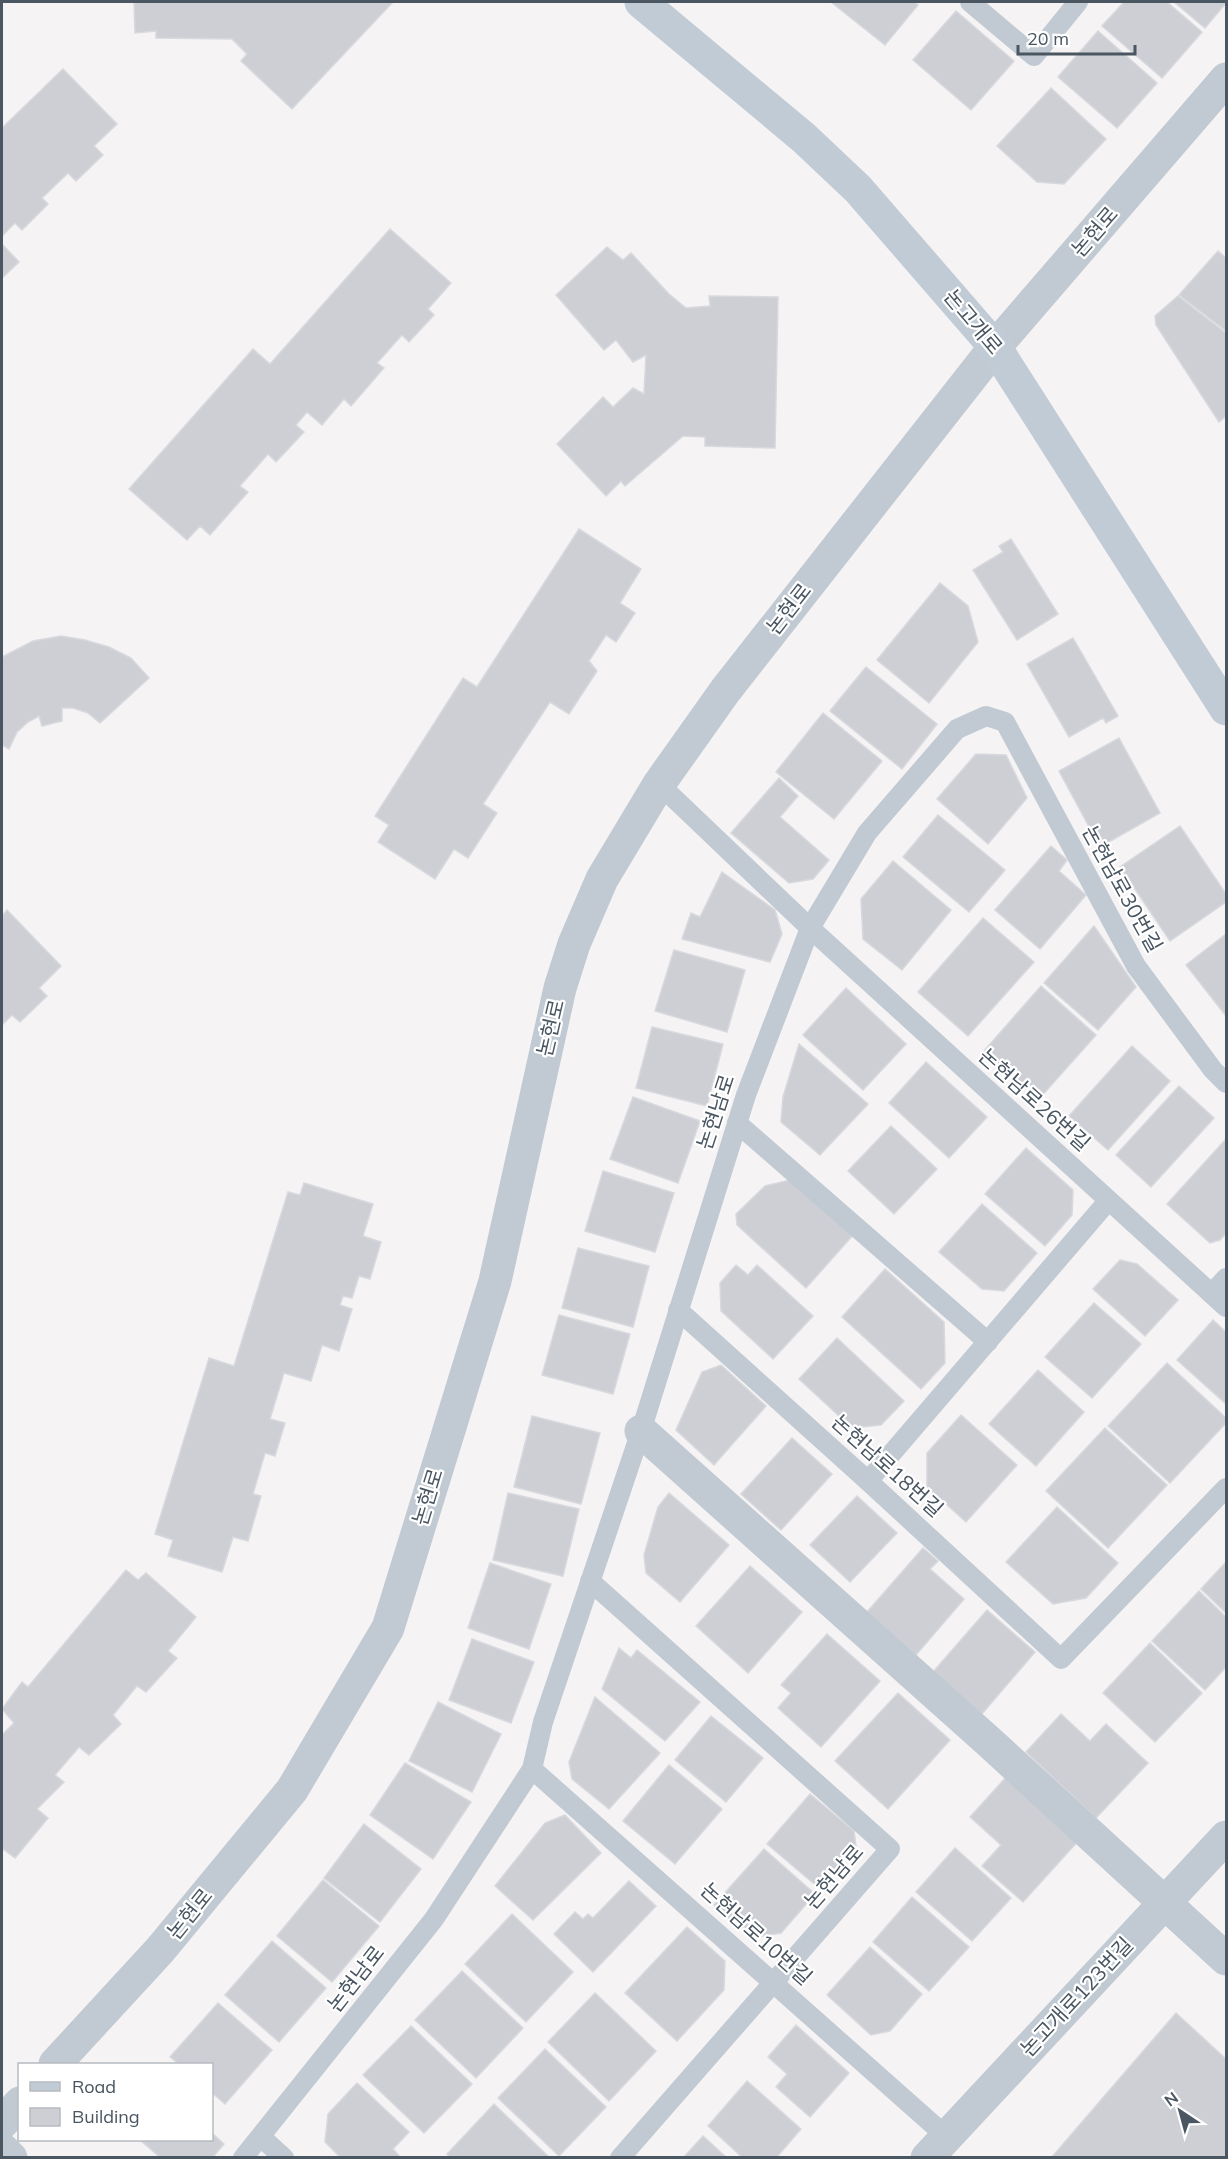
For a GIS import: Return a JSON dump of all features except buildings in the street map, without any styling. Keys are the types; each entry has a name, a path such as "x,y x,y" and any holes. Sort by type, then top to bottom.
{"main road":[{"name":"논고개로","path":"651,5 804,138 858,189 995,347 1227,709"}],"street":[{"name":"논현로","path":"56,2063 160,1950 292,1790 388,1628 495,1281 560,988 574,944 602,879 659,784 725,691 995,347 1227,79"},
{"path":"641,1431 987,1740 1227,1959"},
{"name":"논고개로123번길","path":"937,2147 1227,1837"},
{"path":"2,2123 18,2105"},
{"path":"2,2149 11,2157"}],"lane":[{"path":"970,2 1034,56 1078,2"},
{"name":"논현남로","path":"243,2157 434,1919 532,1769 543,1722 641,1431 737,1123 810,928 867,834 957,729 986,716"},
{"name":"논현남로30번길","path":"986,716 1005,722 1137,966 1213,1070 1227,1083"},
{"name":"논현남로26번길","path":"659,784 810,928 1219,1300"},
{"path":"737,1123 988,1342"},
{"path":"868,1481 1108,1201"},
{"path":"1219,1300 1227,1278"},
{"name":"논현남로18번길","path":"678,1310 1061,1659 1227,1488"},
{"name":"논현남로","path":"590,1581 890,1849 620,2157"},
{"name":"논현남로10번길","path":"532,1769 774,1983 937,2147"},
{"path":"261,2137 284,2157"}]}
